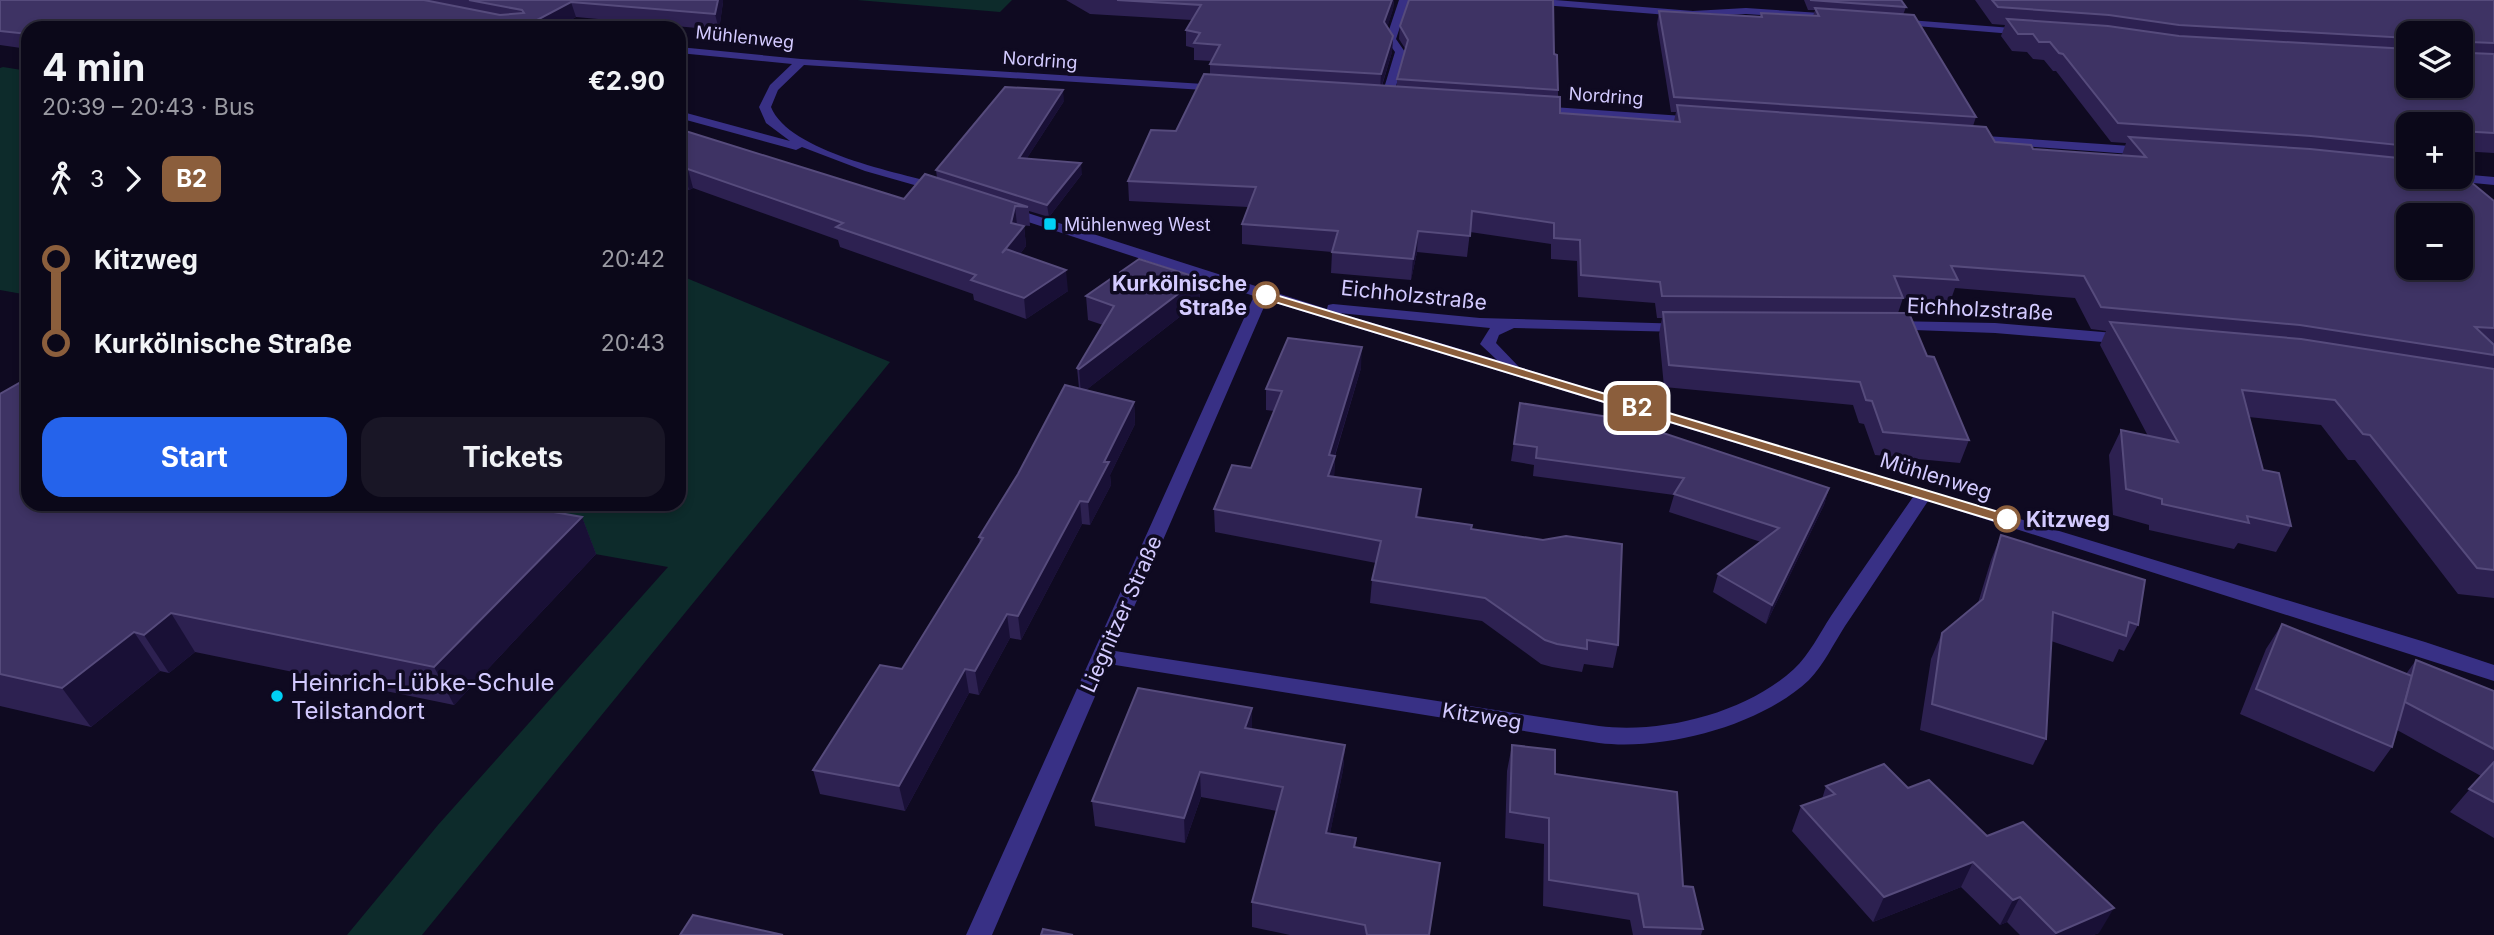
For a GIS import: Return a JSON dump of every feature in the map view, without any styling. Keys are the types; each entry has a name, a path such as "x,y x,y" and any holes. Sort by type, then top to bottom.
{"street":[{"path":"1374,97 1393,99 1400,52 1391,39 1404,0"},
{"path":"1519,0 1693,14 1761,12 1844,18"},
{"path":"1885,21 2034,32"},
{"name":"Mühlenweg","path":"686,51 802,62"},
{"name":"Mühlenweg","path":"802,62 771,92 764,110 768,120 779,130 820,151"},
{"name":"Nordring","path":"802,62 1228,89"},
{"name":"Nordring","path":"1531,108 1711,121"},
{"name":"Mühlenweg","path":"686,116 757,137 820,151 961,195"},
{"path":"1962,139 2157,152"},
{"path":"2473,179 2494,181"},
{"name":"Mühlenweg","path":"999,207 1293,304 1924,494 2494,673"},
{"name":"Liegnitzer Straße","path":"979,935 1262,294"},
{"name":"Eichholzstraße","path":"1293,304 1512,325 1695,327"},
{"name":"Mühlenweg","path":"1512,325 1493,332 1488,344 1503,360 1524,374"},
{"name":"Eichholzstraße","path":"1870,326 1995,328 2146,341"},
{"name":"Kitzweg","path":"1102,656 1617,737 1673,734 1736,711 1791,683 1803,673 1924,494"}],"green space":[{"path":"857,0 1012,0 1000,12"},
{"path":"0,68 21,70 21,294 0,290"},
{"path":"686,278 890,362 422,935 347,935 438,825 668,567 416,522 429,511 686,511"}],"building":[{"path":"0,0 424,0 500,15 524,13 522,10 469,0 718,0 715,14 571,2 535,21 21,21 21,33 0,31"},
{"path":"1117,0 1392,0 1384,22 1393,36 1381,74 1210,64 1220,45 1194,43 1200,33 1186,30 1201,5"},
{"path":"1409,0 1553,0 1558,90 1397,79 1408,40 1400,26"},
{"path":"1810,0 1901,0 1906,7"},
{"path":"1992,0 2494,0 2494,43 2473,42 2473,21 2396,21 2396,37 2179,25 2109,15 1998,7"},
{"path":"1815,8 1914,15 1976,117 1674,97 1659,11 1762,17 1761,13 1819,16"},
{"path":"2007,19 2108,26 2179,36 2396,48 2396,98 2473,98 2473,53 2494,54 2494,133 2473,132 2473,112 2396,112 2396,145 2311,136 2118,123 2063,54 2050,42 2039,42 2033,34 2018,34"},
{"path":"1204,74 1560,97 1560,113 1680,122 1677,105 1986,127 1995,142 2031,145 2033,149 2146,157 2129,137 2396,158 2396,189 2473,189 2473,184 2494,201 2494,328 2475,327 2494,345 2494,355 2300,325 2101,307 2084,276 1951,266 1958,280 1894,276 1903,298 1662,296 1660,282 1581,275 1580,240 1554,238 1554,223 1472,211 1470,236 1418,231 1413,259 1332,252 1338,231 1242,224 1256,187 1128,181 1151,130 1176,131"},
{"path":"1005,87 1063,90 1019,158 1081,163 1047,205 936,170"},
{"path":"686,131 904,199 925,174 1028,207 1015,206 1011,223 1024,226 1002,253 1006,249 1066,270 1024,298 971,280 976,275 836,227 843,223 686,170"},
{"path":"1139,259 1199,278 1077,368 1114,306 1086,296"},
{"path":"1663,312 1909,313 1927,356 1934,357 1969,440 1883,432 1872,401 1866,400 1860,382 1669,365"},
{"path":"2110,322 2301,339 2494,369 2494,570 2477,568 2370,435 2363,434 2335,400 2242,390 2263,470 2279,473 2291,526 2247,516 2249,523 2162,504 2162,499 2126,489 2121,430 2178,442"},
{"path":"1288,338 1362,347 1329,455 1335,456 1328,476 1421,489 1416,517 1472,525 1471,529 1543,540 1566,536 1622,544 1618,645 1587,640 1587,649 1557,644 1545,640 1485,598 1372,580 1381,541 1214,509 1232,465 1251,468 1282,391 1266,389"},
{"path":"21,382 21,511 548,511 582,517 434,667 171,613 144,635 134,632 62,688 0,674 0,394"},
{"path":"1065,385 1134,402 1104,462 1109,462 1088,502 1080,501 1018,616 1007,614 975,671 965,669 899,786 813,770 880,665 902,669 983,538 979,537 1018,474"},
{"path":"1520,403 1621,419 1829,488 1772,605 1718,574 1779,528 1674,494 1684,478 1536,458 1537,447 1514,444"},
{"path":"2001,535 2145,580 2138,625 2129,622 2126,636 2053,612 2046,739 1932,704 1942,633 1983,599"},
{"path":"2282,624 2412,676 2392,747 2256,689"},
{"path":"2416,660 2494,691 2494,749 2405,702"},
{"path":"1138,688 1252,708 1245,728 1345,745 1326,833 1356,838 1354,847 1440,863 1429,935 1367,935 1365,925 1252,902 1283,787 1200,772 1184,818 1092,801"},
{"path":"1512,745 1555,750 1555,774 1677,792 1683,886 1693,887 1703,929 1644,927 1638,894 1549,880 1549,818 1510,812"},
{"path":"2494,762 2494,802 2469,789"},
{"path":"1884,764 1908,788 1929,780 1987,836 2023,822 2114,908 2056,933 2020,897 2013,900 1973,862 1884,897 1801,806 1835,794 1826,786"},
{"path":"693,915 783,935 680,935"},
{"path":"1043,929 1073,935 1041,935"}],"bus line":[{"name":"B2","path":"1266,295 2007,519"}],"place":[{"name":"Mühlenweg West","path":"1050,224"},
{"name":"Kurkölnische Straße","path":"1266,295"},
{"name":"Kitzweg","path":"2007,519"},
{"name":"Heinrich-Lübke-Schule Teilstandort","path":"277,696"}]}
